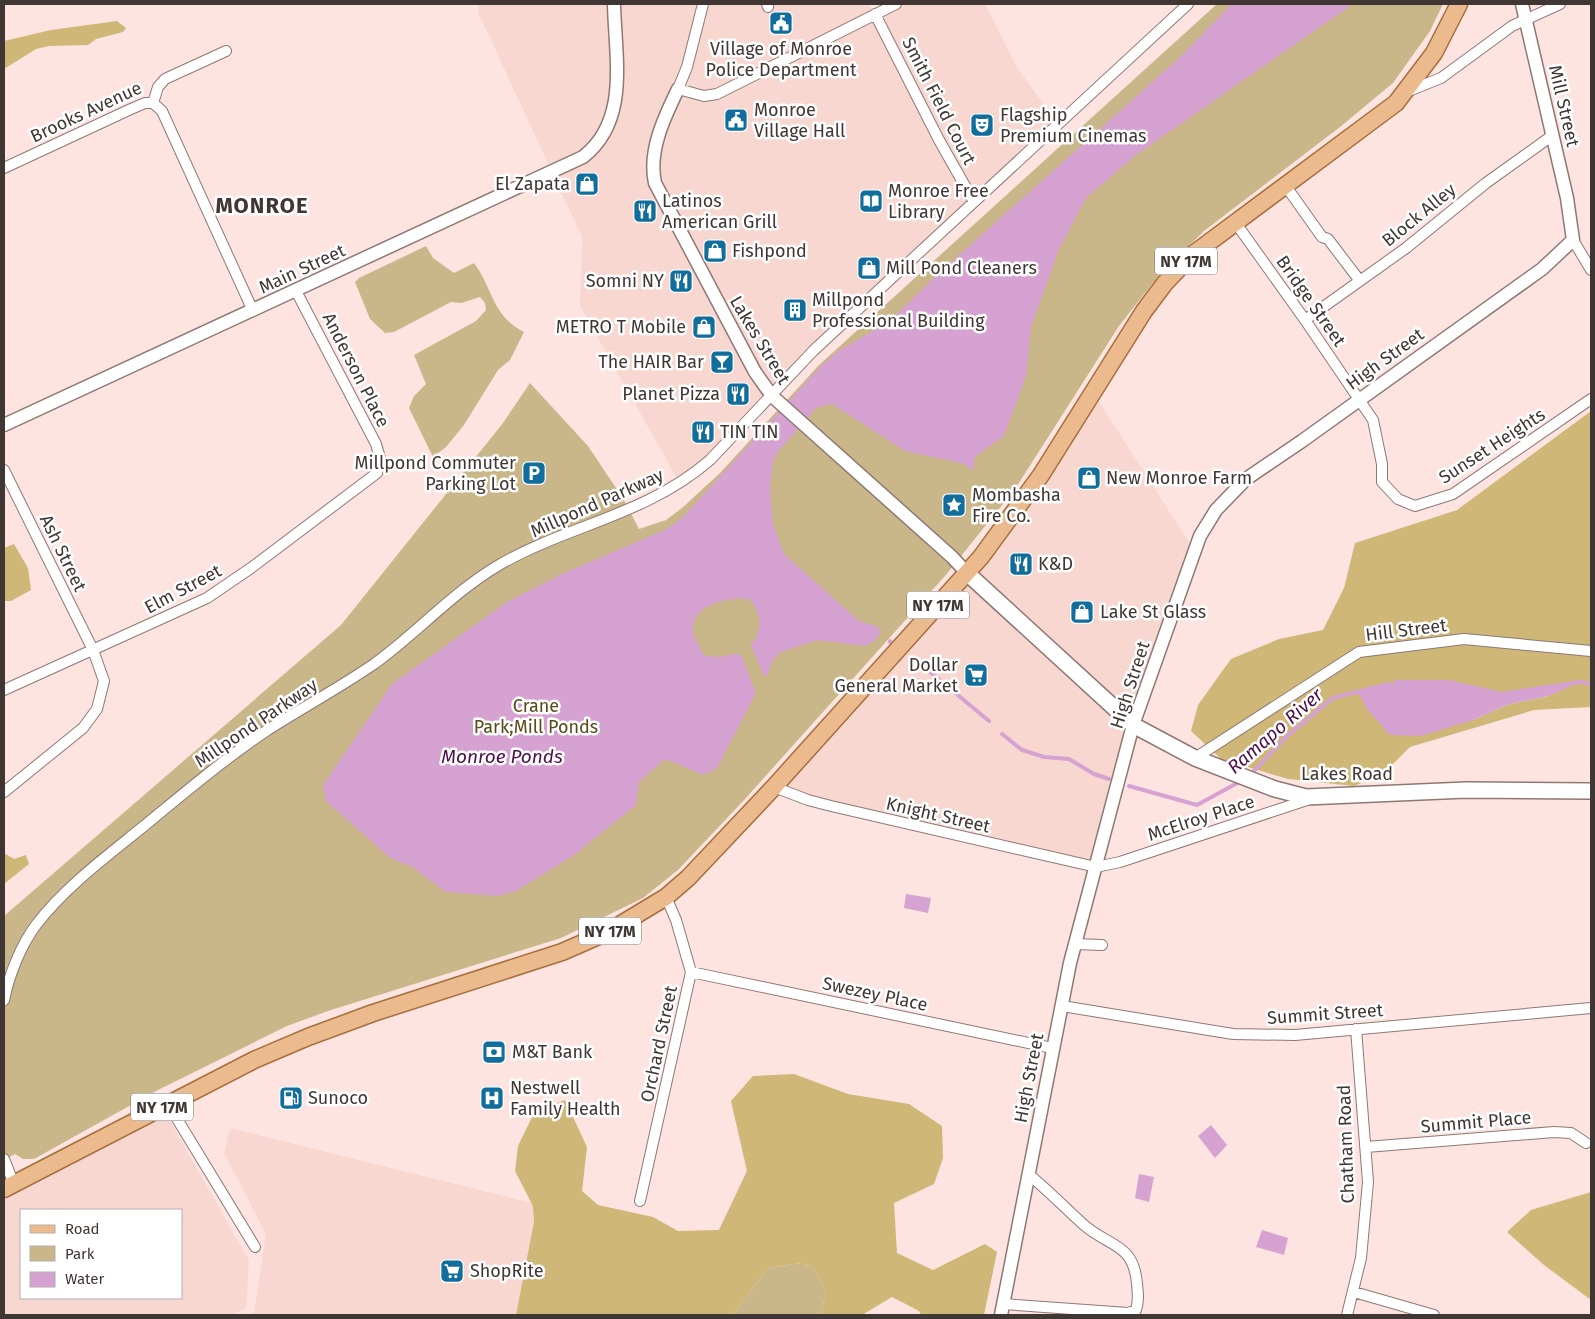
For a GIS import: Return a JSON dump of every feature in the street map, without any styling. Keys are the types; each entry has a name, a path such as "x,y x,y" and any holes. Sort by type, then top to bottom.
{"main road":[{"name":"NY 17M","path":"9,1186 254,1060 308,1037 562,952 608,932 666,896 688,878 774,787 967,573 1025,498 1165,283 1192,255 1284,185 1383,115 1406,92 1434,52 1459,4"},
{"name":"Lakes Road","path":"967,573 1132,725 1195,758 1275,789 1306,797 1466,790 1591,791"}],"street":[{"name":"Main Street","path":"4,425 583,157 598,144 606,132 616,105 614,4"},
{"path":"703,4 687,67 678,89 704,96 717,94 896,4"},
{"name":"Millpond Parkway","path":"4,1000 6,986 21,952 36,925 71,888 221,763 265,732 376,662 465,589 499,565 544,544 600,523 680,484 710,460 814,350 1188,4"},
{"name":"Mill Street","path":"1522,4 1567,198 1572,240 1591,270"},
{"path":"1406,92 1441,78 1512,26 1560,4"},
{"name":"Smith Field Court","path":"875,14 939,140 974,202"},
{"name":"Brooks Avenue","path":"4,168 131,109 145,103 154,103 158,87 165,80 226,51"},
{"name":"Lakes Street","path":"678,89 664,121 653,156 655,183 755,372 772,396 782,406 952,557 967,573"},
{"path":"154,103 162,111 253,311"},
{"name":"Block Alley","path":"1305,320 1406,248 1486,183 1553,135"},
{"path":"1284,185 1322,237 1328,239 1360,281"},
{"name":"Bridge Street","path":"1235,222 1359,399"},
{"name":"High Street","path":"1002,1310 1052,1048 1075,944 1132,725 1194,550 1216,510 1246,479 1308,437 1542,269 1572,240"},
{"name":"Anderson Place","path":"296,291 374,440 378,450 380,465"},
{"name":"Sunset Heights","path":"1359,399 1373,420 1382,464 1382,482 1398,498 1415,506 1453,494 1591,399"},
{"name":"Elm Street","path":"4,690 207,598 369,481 377,473 380,465"},
{"name":"Ash Street","path":"4,470 93,650 104,681 97,709 83,728 4,792"},
{"name":"Hill Street","path":"1195,758 1359,652 1464,639 1591,651"},
{"name":"Knight Street","path":"774,787 808,800 831,806 1096,867"},
{"name":"McElroy Place","path":"1096,867 1120,862 1316,797"},
{"name":"Orchard Street","path":"640,1201 691,972 676,920 666,896"},
{"path":"1075,944 1102,945"},
{"name":"Swezey Place","path":"691,972 1052,1048"},
{"name":"Summit Street","path":"1062,1006 1233,1034 1295,1035 1591,1008"},
{"name":"Chatham Road","path":"1348,1315 1361,1258 1368,1182 1356,1030"},
{"path":"168,1104 254,1247"},
{"name":"Summit Place","path":"1366,1147 1554,1132 1571,1133 1586,1143"},
{"path":"4,1159 9,1186"},
{"path":"1002,1310 1128,1313 1136,1310 1138,1303 1136,1276 1129,1255 1112,1241 1085,1226 1028,1174"},
{"path":"1354,1292 1434,1315"}],"shaded area":[{"path":"479,4 868,4 875,14 896,4 985,4 1016,66 1058,124 710,460 680,484 580,306 582,237 478,12"},
{"path":"117,21 126,28 123,32 96,39 88,45 49,46 36,49 4,69 4,41 51,30"},
{"path":"1093,392 1194,550 1096,867 774,787 981,557"},
{"path":"1591,411 1591,707 1534,710 1410,747 1383,774 1354,786 1288,779 1221,759 1191,731 1198,705 1231,659 1279,639 1323,630 1344,588 1355,543 1457,510","holes":["1448,682 1502,694 1577,682 1548,696 1507,705 1473,720"]},
{"path":"14,544 28,568 31,590 11,601 4,601 4,548"},
{"path":"4,853 14,859 26,855 29,864 4,884"},
{"path":"794,1074 848,1094 909,1104 942,1126 943,1158 934,1184 894,1203 897,1253 933,1270 985,1244 997,1252 984,1315 921,1315 919,1311 892,1297 862,1315 821,1315 826,1292 814,1268 801,1263 768,1268 733,1315 516,1315 534,1222 533,1206 515,1171 518,1146 535,1111 565,1100 587,1147 582,1191 598,1205 653,1217 678,1231 719,1230 747,1171 731,1101 753,1076"},
{"path":"162,1107 249,1260 246,1308 231,1315 4,1315 4,1189"},
{"path":"230,1128 544,1206 519,1315 248,1315 254,1312 266,1234 224,1153"},
{"path":"1591,1192 1591,1300 1544,1265 1507,1232 1531,1210"}],"green space":[{"name":"Crane Park;Mill Ponds","path":"1217,4 1443,4 1430,31 1393,83 1340,127 1204,231 1159,275 1119,326 1015,489 945,576 745,799 678,870 643,898 561,938 328,1011 287,1026 158,1090 34,1159 23,1159 15,1154 4,1160 4,916 341,625 503,423 530,383 588,446 624,500 639,529 666,520 720,473 819,365"},
{"path":"426,246 433,258 454,273 474,263 499,310 505,318 524,332 510,360 498,370 464,425 446,447 433,457 409,408 414,396 426,384 414,355 476,321 486,310 485,303 480,297 461,303 451,302 394,332 385,333 370,319 355,282 359,278"},
{"path":"801,1263 814,1268 826,1292 821,1315 733,1315 768,1268"}],"water":[{"name":"Monroe Ponds","path":"1232,4 1353,4 1136,155 1086,198 1059,249 1031,327 1026,376 1004,436 975,457 973,470 962,463 905,451 832,404 816,408 777,453 773,462 770,486 773,524 784,554 859,621 877,626 881,633 874,641 865,646 817,640 781,652 772,661 767,676 764,676 751,645 758,633 760,622 757,611 750,599 742,598 723,601 706,608 694,620 693,629 695,639 704,655 720,657 733,654 741,655 756,693 717,768 703,775 665,759 639,782 636,805 574,855 516,891 499,896 446,892 412,867 389,857 326,801 323,785 392,684 507,602 562,574 667,529 682,518 822,365 838,351 884,325 898,313 938,274 1178,59"},
{"path":"1397,682 1448,682 1502,694 1580,682 1548,696 1507,705 1473,720 1421,736 1390,735 1367,709 1358,692"},
{"path":"906,894 931,898 928,913 904,908"},
{"path":"1211,1125 1227,1145 1215,1158 1198,1136"},
{"path":"1139,1174 1154,1177 1149,1202 1135,1198"},
{"path":"1262,1230 1288,1238 1284,1255 1256,1247"}],"waterway":[{"name":"Ramapo River","path":"917,661 989,721"},
{"name":"Ramapo River","path":"1396,682 1448,682 1502,694 1580,682 1591,684"},
{"name":"Ramapo River","path":"1249,776 1287,736 1333,698 1389,684"},
{"name":"Ramapo River","path":"1002,734 1022,750 1044,757 1069,759 1094,774 1109,779"},
{"name":"Ramapo River","path":"1129,786 1197,805 1241,781"}],"place":[{"name":"Village of Monroe Police Department","path":"781,23"},
{"name":"Monroe Village Hall","path":"736,120"},
{"name":"Flagship Premium Cinemas","path":"982,125"},
{"name":"El Zapata","path":"587,184"},
{"name":"Monroe Free Library","path":"871,201"},
{"name":"Latinos American Grill","path":"645,211"},
{"name":"Fishpond","path":"715,251"},
{"name":"Mill Pond Cleaners","path":"869,268"},
{"name":"Somni NY","path":"681,281"},
{"name":"Millpond Professional Building","path":"795,310"},
{"name":"METRO T Mobile","path":"704,327"},
{"name":"The HAIR Bar","path":"722,362"},
{"name":"Planet Pizza","path":"738,394"},
{"name":"TIN TIN","path":"703,432"},
{"name":"Millpond Commuter Parking Lot","path":"534,473"},
{"name":"New Monroe Farm","path":"1089,478"},
{"name":"Mombasha Fire Co.","path":"954,505"},
{"name":"K&D","path":"1021,564"},
{"name":"Lake St Glass","path":"1082,612"},
{"name":"Dollar General Market","path":"976,675"},
{"name":"M&T Bank","path":"494,1052"},
{"name":"Sunoco","path":"291,1098"},
{"name":"Nestwell Family Health","path":"492,1098"},
{"name":"ShopRite","path":"452,1271"}],"district":[{"name":"MONROE","path":"262,205"}]}
